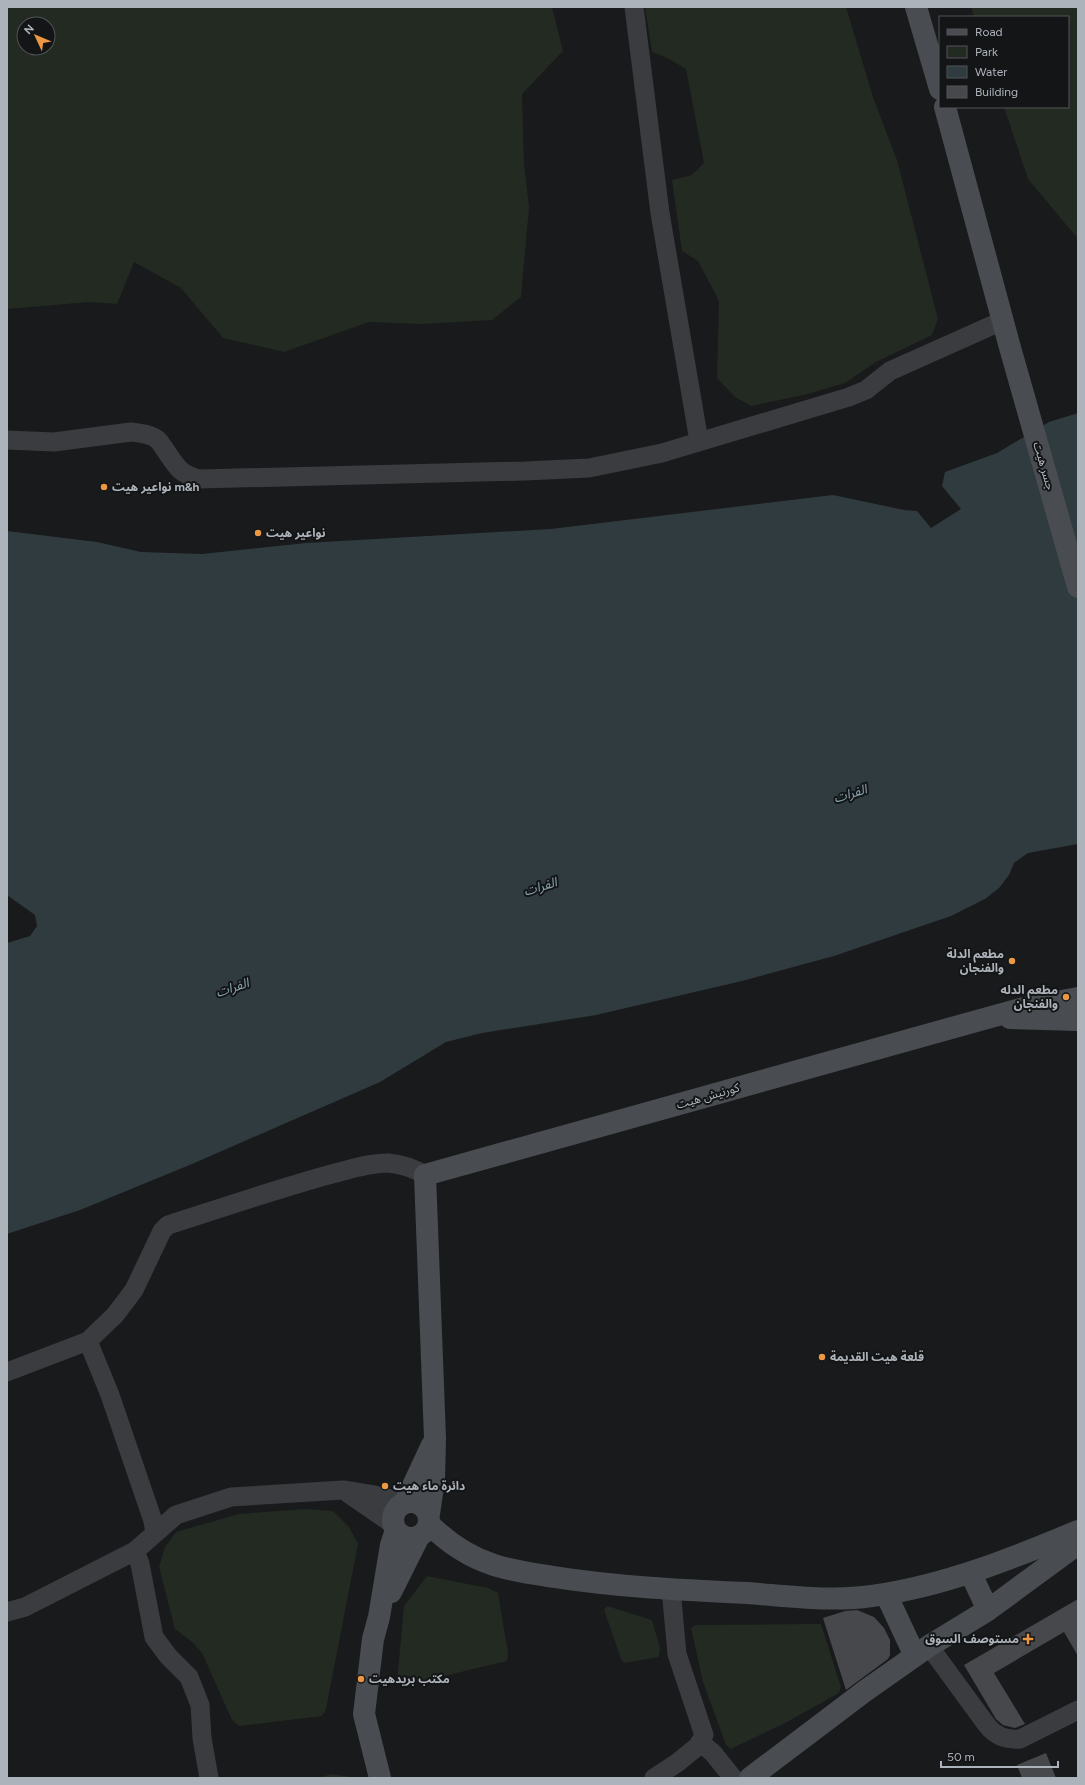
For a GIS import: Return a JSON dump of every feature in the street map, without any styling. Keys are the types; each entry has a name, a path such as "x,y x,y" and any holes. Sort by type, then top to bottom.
{"main road":[{"path":"916,7 939,86"},
{"name":"جسر هيت","path":"945,108 1004,320 1009,344 1078,587"},
{"name":"كورنيش هيت","path":"425,1175 1024,1008 1078,998"},
{"name":"كورنيش هيت","path":"991,1017 1045,1021 1078,1020"},
{"path":"379,1617 426,1525 434,1480 435,1438 425,1175"},
{"path":"380,1778 364,1714 373,1639 379,1617 395,1527 394,1514 404,1502 435,1438"},
{"path":"395,1527 404,1536 414,1538 426,1525 425,1508 419,1503 412,1501 404,1502"},
{"path":"426,1525 453,1545 496,1566 583,1582 671,1590 834,1598 856,1598 886,1594 914,1589 971,1574 1078,1531"},
{"path":"750,1778 808,1733 922,1651 988,1610 1078,1544"},
{"path":"971,1574 988,1610"},
{"path":"886,1594 922,1651"}],"street":[{"path":"634,7 660,213 699,441"},
{"path":"7,440 54,442 131,432 137,433 153,437 160,441 177,468 186,475 198,479 589,468 662,453 849,397 866,390 890,372 950,343 1004,320"},
{"path":"7,1372 88,1341 115,1316 134,1290 162,1231 168,1225 298,1183 372,1164 388,1163 403,1165 415,1169 425,1175"},
{"path":"88,1341 110,1395 153,1521 155,1534"},
{"path":"343,1490 373,1509 395,1527"},
{"path":"7,1612 25,1608 135,1551 176,1515 231,1497 343,1490 404,1502"},
{"path":"135,1551 140,1564 154,1636 168,1656 189,1677 200,1705 202,1738 209,1778"},
{"path":"654,1778 677,1763 698,1746 704,1735 677,1654 671,1590"},
{"path":"922,1651 986,1724 997,1735 1004,1738 1020,1739 1078,1710"},
{"path":"700,1742 713,1753 733,1778"}],"green space":[{"path":"7,7 552,7 563,51 522,94 524,163 529,207 521,297 492,320 421,324 369,322 284,352 223,338 181,288 134,262 117,304 90,302 7,309"},
{"path":"645,7 846,7 873,97 897,160 938,319 932,335 876,362 845,383 808,394 751,406 735,397 717,378 719,301 698,261 682,251 672,180 692,175 704,163 686,69 667,58 652,52"},
{"path":"971,7 1078,7 1078,239 1028,179 1004,108 1069,108 1069,16 974,16"},
{"path":"305,1509 333,1511 349,1527 358,1544 326,1709 322,1716 239,1726 232,1720 202,1653 192,1642 175,1629 159,1567 165,1547 176,1532 239,1514"},
{"path":"427,1576 488,1588 498,1593 508,1653 507,1661 402,1686 397,1682 404,1606"},
{"path":"607,1606 652,1620 660,1648 659,1657 624,1663 621,1659 604,1610"},
{"path":"821,1624 841,1687 839,1693 785,1723 731,1749 726,1745 703,1682 691,1628 695,1625"},
{"path":"331,1774 351,1777 351,1778 318,1778"}],"water":[{"name":"الفرات","path":"1078,413 1078,844 1028,853 1014,863 1009,875 999,888 985,899 951,916 834,956 742,981 596,1015 482,1033 446,1042 380,1082 192,1164 80,1210 7,1234 7,943 30,936 37,926 35,915 7,895 7,531 97,542 141,552 202,554 306,543 551,529 833,495 904,510 917,511 931,528 961,509 942,486 945,472 997,453 1049,422"}],"building":[{"path":"1078,1599 1078,1656 1064,1632 994,1673 1025,1724 1015,1728 1003,1725 996,1719 964,1665"},
{"path":"857,1610 874,1617 884,1628 890,1640 890,1655 888,1659 846,1690 823,1618 845,1611"},
{"path":"1046,1753 1056,1778 1022,1778 1017,1765"}],"place":[{"name":"نواعير هيت m&h","path":"104,487"},
{"name":"نواعير هيت","path":"258,533"},
{"name":"مطعم الدلة والفنجان","path":"1012,961"},
{"name":"مطعم الدله والفنجان","path":"1066,997"},
{"name":"قلعة هيت القديمة","path":"822,1357"},
{"name":"دائرة ماء هيت","path":"385,1486"},
{"name":"مستوصف السوق","path":"1028,1639"},
{"name":"مكتب بريدهيت","path":"361,1679"}]}
